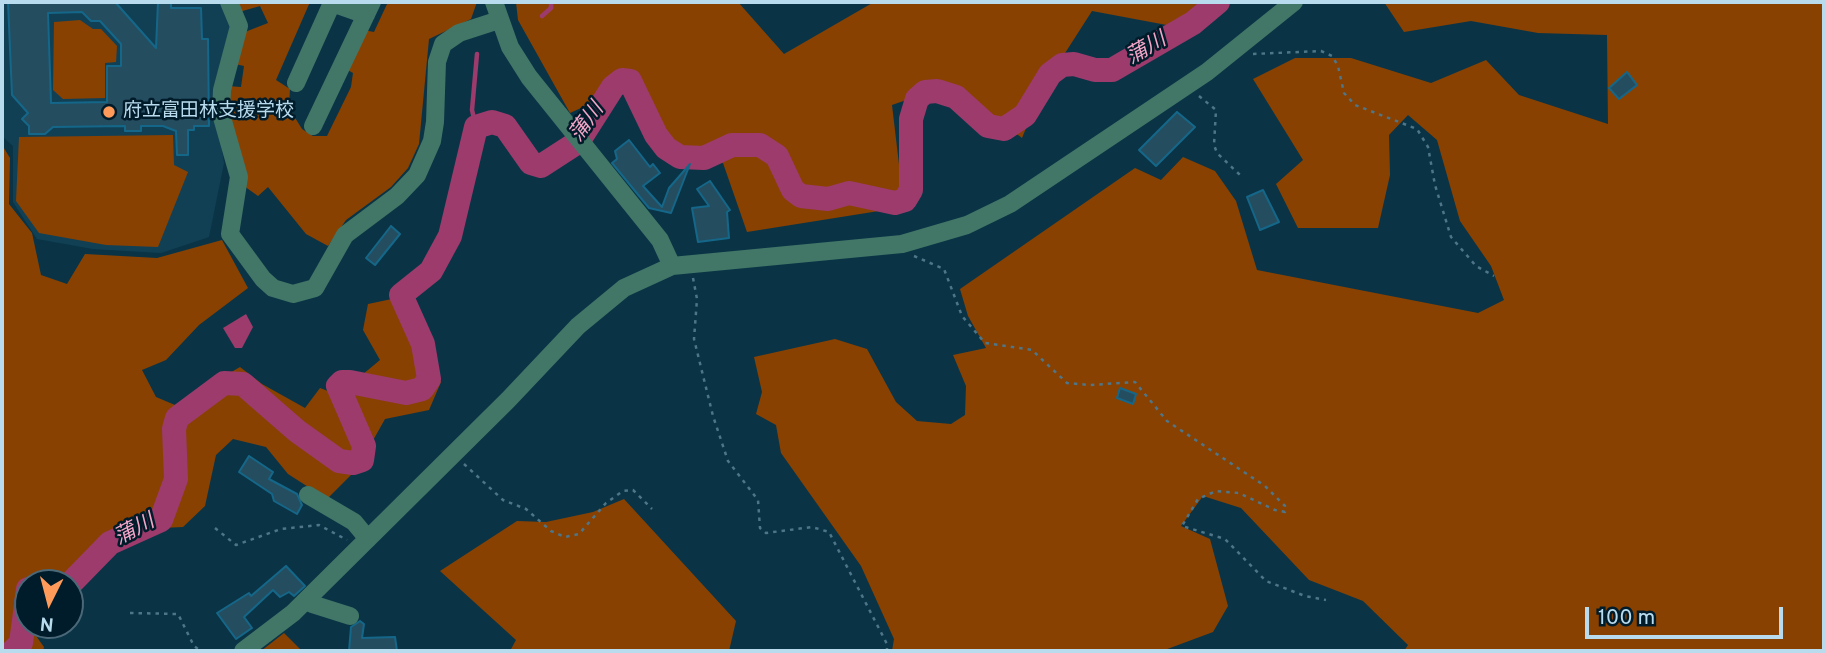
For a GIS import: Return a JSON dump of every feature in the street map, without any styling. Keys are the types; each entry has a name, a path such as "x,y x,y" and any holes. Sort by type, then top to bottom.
{"street":[{"path":"229,2 239,26 222,90 221,114 235,153 239,177 229,221 230,234 263,279 273,288 293,295 315,288 345,234 397,197 417,175 432,141 436,122 437,62 443,44 459,33 499,20"},
{"path":"494,2 499,20 518,61 555,111 680,265"},
{"path":"243,651 271,632 307,599 600,305 640,278 680,265 904,243 948,232 1010,204 1188,85 1239,48 1294,2"},
{"path":"296,83 332,3 369,9 313,126"},
{"path":"308,495 354,522 363,544"},
{"path":"307,599 350,617"}],"path":[{"path":"1239,48 1244,53 1255,54 1321,51 1332,56 1338,66 1344,93 1355,105 1417,129 1429,147 1435,185 1451,237 1476,266 1494,276"},
{"path":"1188,85 1216,110 1214,145 1228,166 1240,175"},
{"path":"904,243 906,250 917,258 944,269 962,316 985,343 1032,351 1068,383 1090,385 1135,382 1167,421 1277,496 1285,506 1285,512 1239,493 1206,493 1198,499 1182,526 1225,539 1266,581 1305,596 1326,600"},
{"path":"680,265 697,299 694,339 722,448 736,472 758,500 760,528 766,533 820,528 834,537 887,644 887,651"},
{"path":"454,454 503,500 526,509 551,531 565,537 579,534 606,503 622,491 633,490 652,509"},
{"path":"215,528 236,545 281,529 319,525 363,544"},
{"path":"130,613 178,614 194,646 201,651"}],"shaded area":[{"name":"府立富田林支援学校","path":"3,2 220,2 232,20 213,91 224,163 209,237 161,253 93,249 37,239 13,202 13,146 2,136"},
{"path":"232,2 310,2 276,80 290,89 289,108 302,129 313,136 327,136 351,87 353,73 346,69 363,30 374,32 388,2 477,2 471,19 429,39 419,144 408,168 391,187 346,220 328,246 306,234 268,187 258,196 244,186 225,109 227,86 241,87 244,66 235,64 245,32 268,23 260,6 239,12"},
{"path":"516,2 738,2 784,54 874,2 1200,2 1172,26 1092,11 1042,89 1022,138 952,84 892,105 904,207 747,232 723,163 678,158 625,88 570,113 518,20"},
{"path":"1384,2 1824,2 1824,651 1404,651 1408,645 1363,601 1309,580 1241,508 1203,496 1181,526 1210,539 1228,606 1213,632 1162,651 892,651 894,639 861,566 781,453 776,425 756,414 762,392 754,357 835,339 867,349 896,402 917,421 951,424 965,415 966,386 953,355 986,348 968,316 960,289 1135,168 1161,180 1183,157 1215,171 1236,201 1257,270 1478,313 1504,300 1491,266 1460,221 1437,140 1408,115 1389,135 1390,175 1378,228 1298,228 1276,184 1303,160 1253,79 1295,58 1351,58 1431,83 1486,60 1519,95 1608,124 1607,35 1538,33 1471,21 1404,32"},
{"path":"80,20 93,29 101,29 117,46 116,62 105,63 105,98 63,99 53,90 54,22"},
{"path":"173,135 174,165 188,172 158,247 106,245 39,233 16,201 19,137"},
{"path":"2,145 10,158 9,204 32,233 41,275 67,284 85,254 157,258 222,240 248,288 199,325 166,360 142,370 156,397 175,405 240,367 262,384 305,408 320,388 338,395 380,360 363,330 368,304 411,295 441,382 429,410 385,419 357,469 327,499 288,474 266,447 233,439 216,455 205,506 183,527 141,529 84,577 84,569 14,569 14,639 38,639 44,647 43,651 2,651"},
{"path":"246,314 253,327 242,348 235,348 223,328"},
{"path":"624,499 736,621 729,651 510,651 516,640 440,571 517,521 546,522 593,512"},
{"path":"284,633 302,651 261,651"}],"building":[{"path":"8,2 115,2 156,48 158,2 171,2 171,8 201,8 202,39 208,39 209,126 194,126 194,130 188,130 188,155 177,155 176,131 163,126 141,126 141,131 125,131 125,126 53,127 45,134 29,134 29,126 22,119 28,113 12,95","holes":["82,12 91,21 100,21 121,44 121,66 107,66 107,102 51,103 48,13"]},
{"path":"1627,72 1637,85 1619,99 1609,88"},
{"path":"1177,112 1195,127 1156,166 1139,150"},
{"path":"629,140 650,167 653,164 660,173 643,186 662,207 669,188 690,164 671,213 649,208 612,163 617,159 615,151"},
{"path":"710,181 730,210 727,212 729,238 698,242 692,208 709,206 697,189"},
{"path":"1263,190 1279,222 1260,230 1247,197"},
{"path":"391,226 400,234 375,265 366,258"},
{"path":"1120,388 1136,394 1133,404 1117,398"},
{"path":"249,456 273,472 269,479 297,494 302,505 297,514 274,501 272,494 239,472"},
{"path":"286,566 305,586 294,596 289,592 280,597 273,590 244,617 252,628 236,639 217,613 249,593 251,596"},
{"path":"360,621 364,624 362,638 395,637 397,651 349,651 351,627"}],"waterway":[{"path":"542,16 551,8 551,2"},
{"name":"蒲川","path":"84,570 110,543 161,520 176,479 174,429 177,418 224,383 243,384 297,431 339,461 353,463 362,460 364,446 338,386 342,382 350,382 406,393 422,389 429,379 423,344 401,295 431,271 450,236 476,127 492,122 505,126 531,163 541,166 578,142 613,87 622,80 630,81 656,135 666,148 680,157 704,158 732,145 760,145 777,156 793,190 801,196 828,199 849,193 895,203 905,200 911,190 911,119 917,99 925,92 937,91 956,97 988,126 1004,129 1025,115 1050,74 1062,65 1074,64 1095,70 1112,70 1193,23 1218,2"},
{"path":"476,127 472,110 477,54"},
{"name":"蒲川","path":"13,651 22,639"}],"place":[{"name":"府立富田林支援学校","path":"109,112"}]}
